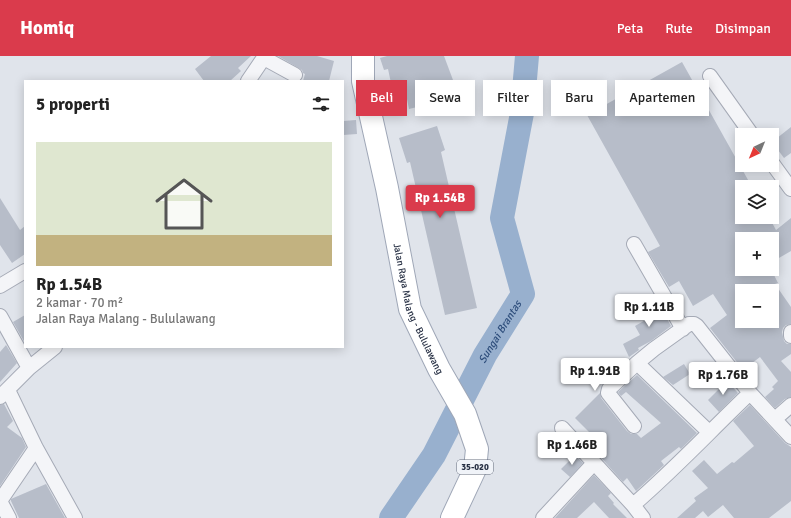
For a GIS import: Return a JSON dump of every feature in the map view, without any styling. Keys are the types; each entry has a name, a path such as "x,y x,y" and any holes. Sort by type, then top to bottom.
{"main road":[{"name":"Jalan Raya Malang - Bululawang","path":"363,56 363,81 387,188 410,309 439,369 465,414 476,450 474,469 452,518"}],"street":[{"path":"249,80 265,57 296,75"},
{"path":"710,76 747,128"},
{"path":"779,172 791,189"},
{"path":"634,244 682,329"},
{"path":"0,286 24,272"},
{"path":"0,316 29,368"},
{"path":"634,426 608,393 609,389 654,349 689,324 694,324 750,393 791,437"},
{"path":"54,348 29,368 4,393 74,518"},
{"path":"637,363 709,432"},
{"path":"633,505 661,481 750,393"},
{"path":"775,419 791,405"},
{"path":"562,428 633,505 643,518"},
{"path":"9,518 0,501 36,448"},
{"path":"544,518 594,463"}],"building":[{"path":"211,56 251,56 238,68 241,71 231,80 203,80 195,69"},
{"path":"278,56 317,56 334,61 329,80 303,80 305,74 302,70"},
{"path":"387,56 444,56 453,80 415,80 415,108 409,109 407,99 407,80 390,80 388,69 384,70 380,58"},
{"path":"682,62 692,80 650,80"},
{"path":"615,99 615,116 709,116 709,110 735,157 735,172 744,172 748,180 735,180 735,224 773,224 776,230 791,218 791,251 779,258 779,232 735,232 735,276 774,276 778,283 735,284 735,328 779,328 779,290 791,307 791,324 786,325 782,332 784,341 787,344 791,344 791,354 781,361 791,372 791,397 785,399 775,408 765,397 774,389 772,387 778,381 760,357 743,370 710,328 727,315 713,294 693,306 679,281 669,287 648,252 660,246 588,116 607,116 607,104"},
{"path":"356,120 357,134 344,135 344,121"},
{"path":"437,126 445,150 441,152 477,308 445,315 410,162 407,163 399,138"},
{"path":"791,127 791,153 784,158 779,151 779,136"},
{"path":"0,198 20,230 24,227 24,255 12,263 0,245"},
{"path":"656,299 671,326 651,341 638,348 639,350 629,357 623,344 640,335 635,326 649,318 643,305"},
{"path":"24,316 24,341 13,322"},
{"path":"6,345 17,363 0,382 0,352"},
{"path":"684,364 690,374 673,385 663,377"},
{"path":"637,375 697,433 681,449 679,447 661,461 664,465 636,491 627,478 623,482 586,441 592,435 575,418 600,393 601,398 627,431 631,434 637,434 641,438 661,423 626,392 621,396 618,392"},
{"path":"727,381 738,393 719,412 708,400"},
{"path":"4,404 13,421 7,427 22,438 26,447 0,486 0,405"},
{"path":"750,405 785,443 791,447 791,501 769,518 734,518 723,505 708,517 703,511 695,518 677,518 696,501 694,498 708,488 692,471 704,460 717,474 732,462 734,463 754,446 733,421"},
{"path":"575,455 583,463 570,477 561,469"},
{"path":"594,475 611,493 608,496 614,503 613,504 627,518 609,518 594,502 577,518 555,518"},
{"path":"46,484 65,518 19,518 11,499"}],"waterway":[{"name":"Sungai Brantas","path":"391,518 434,455 485,355 523,294 502,218 522,113 527,56"}]}
